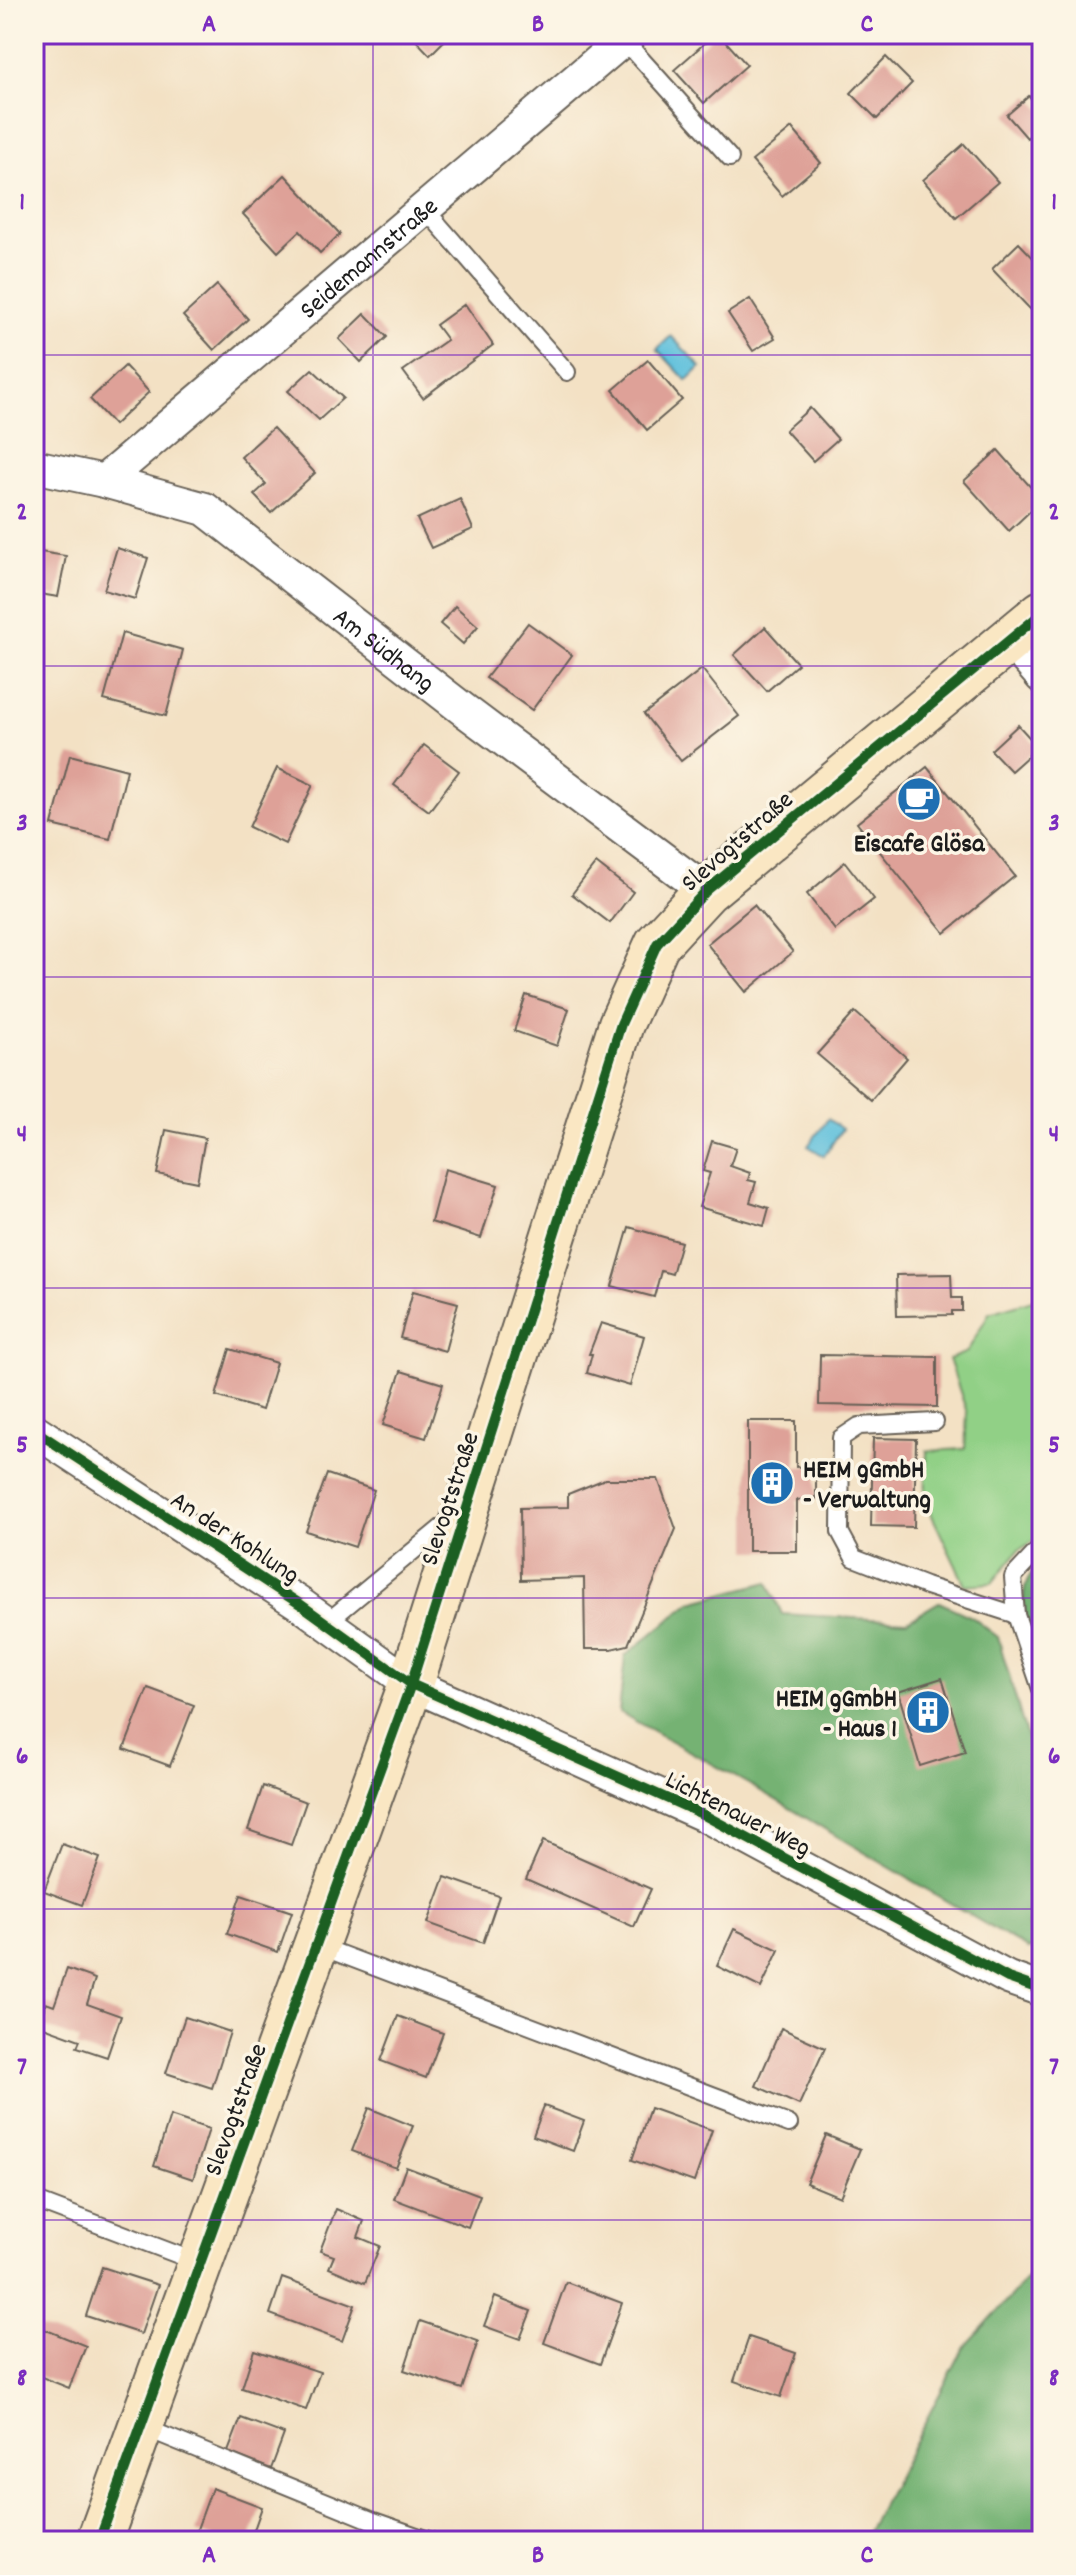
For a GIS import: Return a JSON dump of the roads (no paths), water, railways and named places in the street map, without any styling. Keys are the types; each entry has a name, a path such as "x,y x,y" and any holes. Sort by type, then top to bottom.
{"street":[{"name":"Seidemannstraße","path":"104,481 627,37"},
{"name":"Am Südhang","path":"34,466 104,481 205,509 464,710 706,891"},
{"name":"Slevogtstraße","path":"99,2541 411,1684 621,1024 657,944 706,891 1026,627"},
{"path":"1026,627 1042,677"},
{"name":"An der Kohlung","path":"34,1430 326,1623 411,1684"},
{"name":"Lichtenauer Weg","path":"411,1684 704,1815 1008,1978 1042,1990"}],"lane":[{"path":"627,37 730,158"},
{"path":"425,209 567,372"},
{"path":"935,1422 859,1426 841,1438 840,1532 854,1558 926,1586 1016,1615"},
{"path":"326,1623 469,1506"},
{"path":"1042,1546 1013,1577 1016,1615 1042,1692"},
{"path":"317,1945 789,2124"},
{"path":"34,2200 201,2263"},
{"path":"141,2427 371,2520 431,2541"}],"water":[{"path":"671,336 701,367 687,381 657,349"},
{"path":"828,1119 842,1129 824,1156 808,1146"}],"place":[{"name":"Eiscafe Glösa","path":"919,799"},
{"name":"HEIM gGmbH - Verwaltung","path":"772,1483"},
{"name":"HEIM gGmbH - Haus 1","path":"928,1712"}]}
